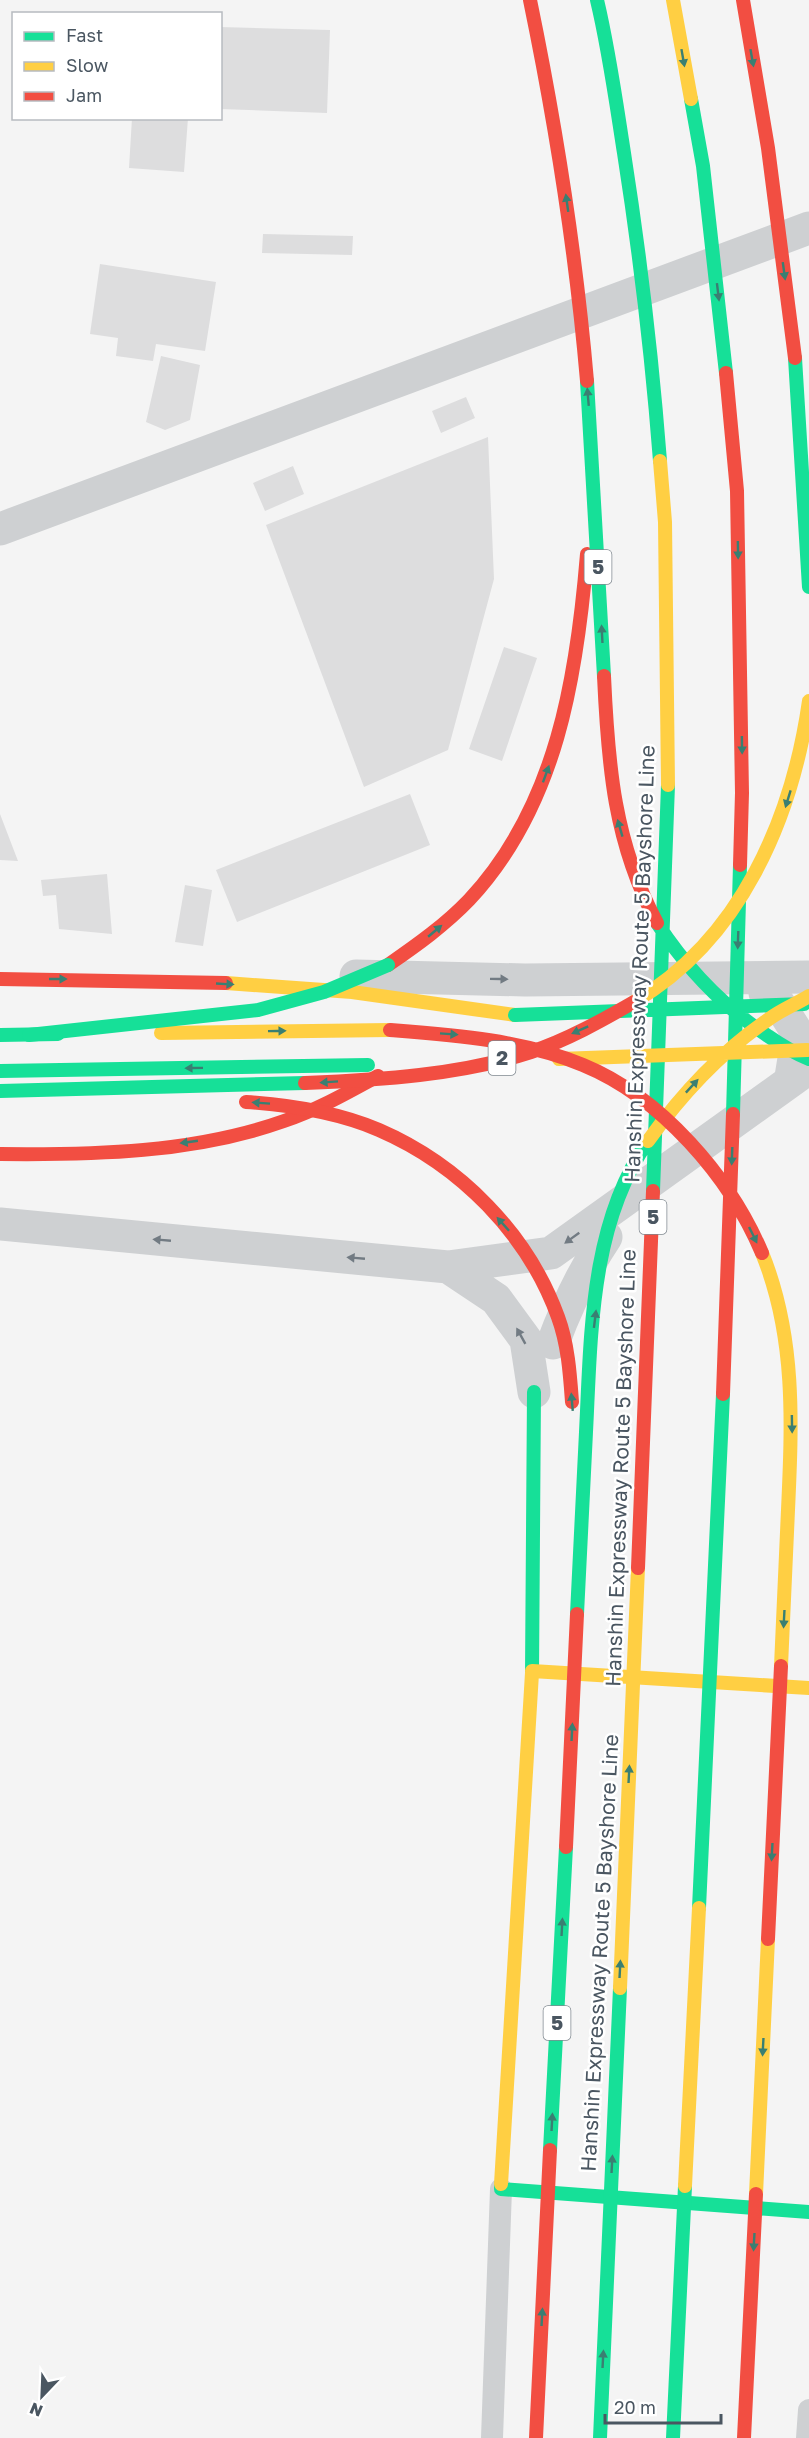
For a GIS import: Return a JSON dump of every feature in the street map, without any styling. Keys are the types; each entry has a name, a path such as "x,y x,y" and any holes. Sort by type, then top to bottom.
{"main road":[{"name":"5","path":"530,0 564,177 580,301 591,431 608,762 617,819 633,871 652,916 679,957 712,995 803,1070"},
{"name":"Hanshin Expressway Route 5 Bayshore Line","path":"597,0 606,39 631,199 652,355 665,522 669,762 649,1322 600,2438"},
{"path":"673,0 703,166 737,491 742,793 728,1301 673,2438"},
{"path":"743,0 768,148 795,358 809,431"},
{"path":"795,358 809,587"},
{"name":"2","path":"29,1035 258,1010 324,992 388,965 436,931 480,887 517,836 545,779 564,721 578,658 587,555 591,431"},
{"name":"2","path":"0,1091 299,1084 374,1079 455,1069 522,1054 583,1030 637,1001 678,971 722,923 755,875 782,818 800,760 809,701"},
{"path":"0,979 145,980 296,987 396,997 515,1015"},
{"name":"5","path":"536,2438 590,1361 604,1250 619,1196 639,1156 671,1110 706,1071 764,1023 809,996"},
{"path":"421,1016 515,1015 809,1003"},
{"path":"44,1020 397,1016"},
{"name":"2","path":"0,1035 390,1030 461,1035 521,1046 585,1066 634,1094 676,1127 707,1162 742,1212 767,1263 782,1314 790,1374 792,1432 775,1794"},
{"path":"0,1071 400,1064 809,1050"},
{"path":"0,1154 37,1155 125,1151 208,1140 271,1125 337,1099 400,1064"},
{"path":"0,1098 190,1100"},
{"path":"234,1102 266,1103 322,1112 380,1131 427,1155 471,1190 508,1229 536,1269 558,1316 569,1364 574,1414 578,1608"},
{"path":"534,1392 532,1671 501,2189 809,2212"},
{"path":"744,2438 775,1794 795,1666"},
{"path":"532,1671 809,1688"}],"street":[{"path":"0,529 809,228"},
{"path":"0,966 525,980 809,977"},
{"path":"0,1224 448,1267 551,1253 803,1070 798,1034 774,996 718,978"},
{"path":"534,1392 563,1315 588,1265 635,1193"},
{"path":"448,1267 496,1299 526,1340 534,1392"}],"lane":[{"path":"492,2438 501,2189"},
{"path":"807,2438 809,2410"}],"building":[{"path":"222,27 330,30 327,113 222,109"},
{"path":"132,120 188,120 184,172 129,168"},
{"path":"263,234 353,236 352,255 262,253"},
{"path":"100,264 216,282 205,351 156,344 153,361 116,356 118,338 90,334"},
{"path":"161,356 200,365 190,420 165,430 146,422"},
{"path":"466,397 475,418 441,433 432,411"},
{"path":"488,437 494,579 448,750 364,787 266,525"},
{"path":"293,466 304,494 265,511 253,483"},
{"path":"504,647 537,658 502,761 469,749"},
{"path":"410,794 430,845 237,922 216,870"},
{"path":"0,814 18,861 0,860"},
{"path":"107,874 112,934 59,929 56,895 43,896 41,880"},
{"path":"185,885 212,890 203,946 175,942"}],"traffic: fast":[{"path":"597,0 612,76 635,230 660,461"},
{"path":"691,99 703,166 726,373"},
{"path":"795,358 809,587"},
{"path":"587,381 604,676"},
{"path":"653,1191 668,785"},
{"path":"733,1114 740,865"},
{"path":"657,923 706,986 735,1012 773,1039 809,1059"},
{"path":"29,1035 258,1010 324,992 388,965"},
{"path":"515,1015 804,1004"},
{"path":"0,1035 58,1034"},
{"path":"0,1071 368,1065"},
{"path":"0,1091 305,1083"},
{"path":"577,1614 590,1357 597,1281 604,1244 615,1208 629,1173 648,1141"},
{"path":"532,1673 534,1392"},
{"path":"699,1908 723,1394"},
{"path":"550,2150 566,1847"},
{"path":"600,2438 620,1988"},
{"path":"501,2184 501,2189 809,2212"},
{"path":"673,2438 685,2186"}],"traffic: slow":[{"path":"673,0 691,99"},
{"path":"660,461 665,522 668,785"},
{"path":"634,1002 672,976 704,945 732,910 755,872 790,789 809,701"},
{"path":"226,983 352,992 515,1015"},
{"path":"648,1141 688,1091 735,1045 778,1013 809,996"},
{"path":"161,1033 390,1030"},
{"path":"559,1059 807,1050"},
{"path":"762,1253 781,1316 789,1380 790,1445 781,1666"},
{"path":"620,1988 638,1568"},
{"path":"532,1671 809,1688"},
{"path":"501,2184 532,1673"},
{"path":"685,2186 699,1908"},
{"path":"756,2194 768,1939"}],"traffic: jam":[{"path":"530,0 564,190 587,381"},
{"path":"743,0 768,148 795,358"},
{"path":"726,373 737,491 742,793 740,865"},
{"path":"388,965 440,926 469,900 499,863 523,823 542,781 557,738 568,692 577,646 587,554"},
{"path":"604,676 611,772 622,833 631,863 657,923"},
{"path":"0,979 226,983"},
{"path":"305,1083 420,1075 504,1060 558,1042 634,1002"},
{"path":"390,1030 512,1044 583,1065 612,1079 639,1097 690,1142 732,1196 762,1253"},
{"path":"0,1154 71,1154 144,1150 215,1140 250,1132 296,1117 378,1076"},
{"path":"246,1102 314,1110 347,1118 379,1130 437,1162 488,1206 529,1258 558,1317 564,1338 572,1402"},
{"path":"723,1394 733,1114"},
{"path":"638,1568 653,1191"},
{"path":"566,1847 577,1614"},
{"path":"768,1939 781,1666"},
{"path":"536,2438 550,2150"},
{"path":"744,2438 756,2194"}]}
